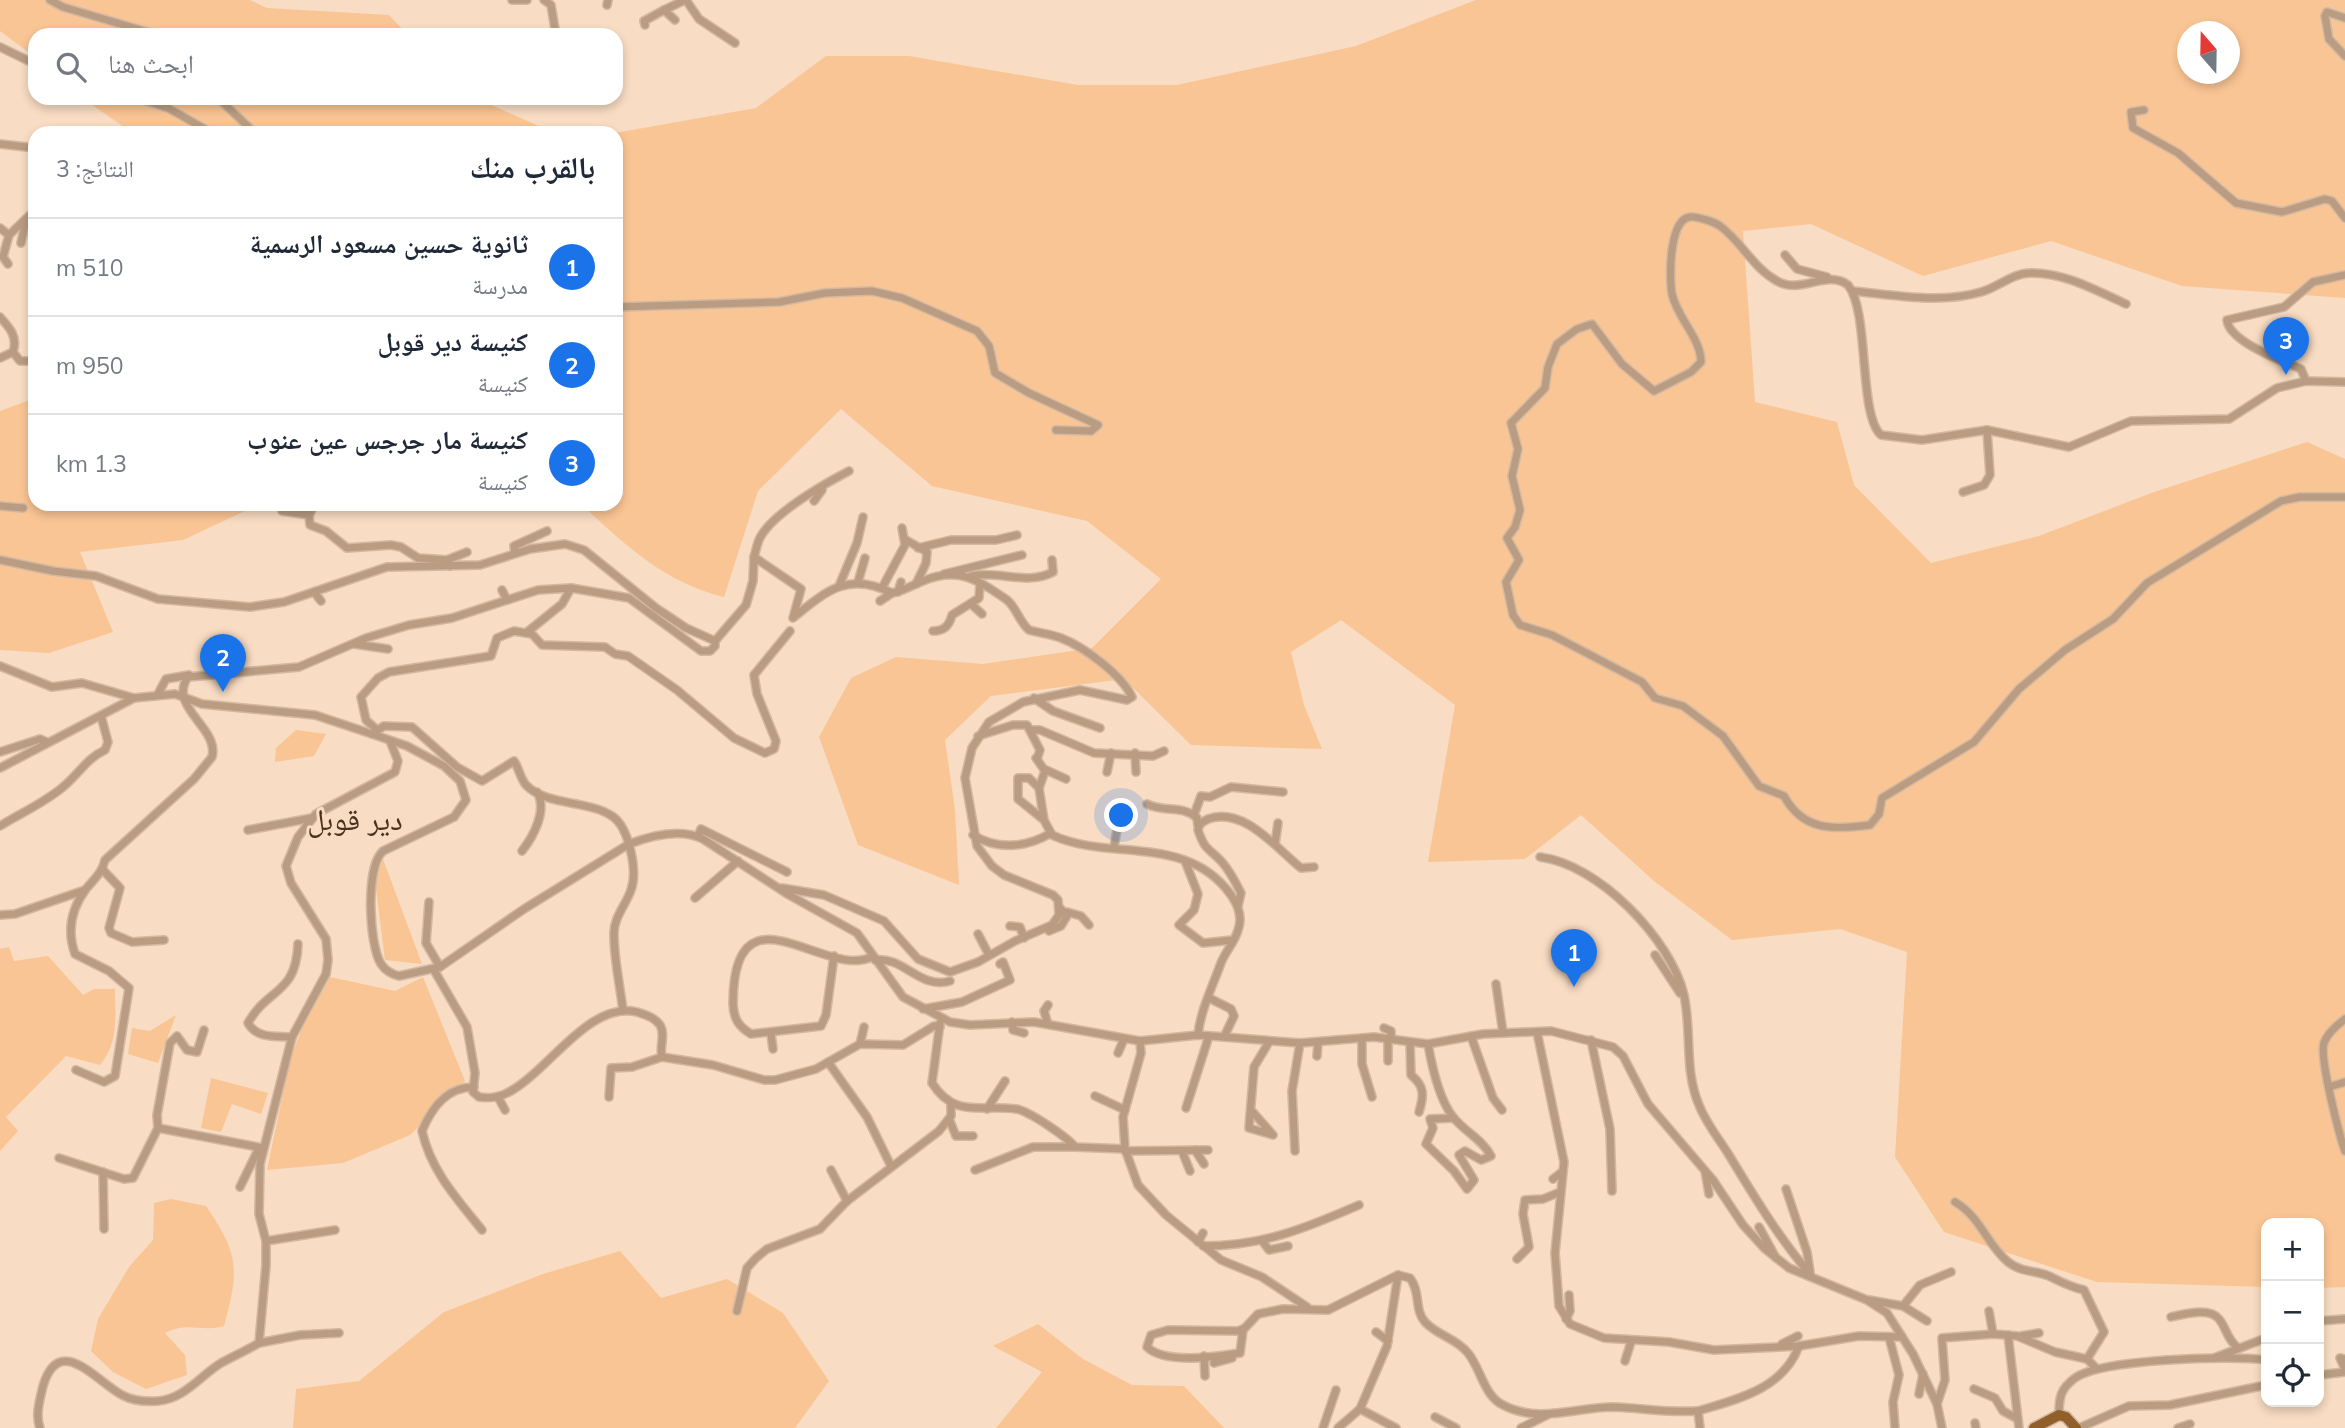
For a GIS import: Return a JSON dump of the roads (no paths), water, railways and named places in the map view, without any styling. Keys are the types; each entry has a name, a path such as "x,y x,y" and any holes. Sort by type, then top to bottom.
{"main road":[{"path":"2034,1428 2059,1415 2066,1417 2078,1428"}],"street":[{"path":"50,0 63,7 134,28"},
{"path":"512,0 527,0"},
{"path":"544,0 551,5 555,28"},
{"path":"645,25 644,21 685,0 699,19 735,43"},
{"path":"664,10 675,20"},
{"path":"2345,18 2328,12 2325,16 2329,39 2345,56"},
{"path":"0,47 28,61"},
{"path":"156,105 176,112 200,126"},
{"path":"225,105 248,126"},
{"path":"2144,110 2131,112 2132,127 2178,153 2236,203 2281,212 2328,199 2345,218"},
{"path":"0,144 28,147"},
{"path":"1827,278 1790,285 1778,282 1755,264 1720,225 1690,216 1682,220 1671,239 1672,295 1701,354 1701,362 1691,372 1654,391 1622,364 1592,324 1560,340 1548,367 1545,388 1511,423 1518,449 1512,476 1520,510 1518,521 1507,538 1519,560 1506,582 1506,590 1513,615 1521,625 1552,635 1642,682 1655,698 1683,706 1723,736 1759,786 1784,796 1793,813 1809,824 1851,827 1870,825 1879,814 1882,798 1974,742 2019,689 2065,650 2113,620 2147,583 2281,500 2300,497 2345,497"},
{"path":"8,264 3,257 9,235 26,219"},
{"path":"21,243 26,219"},
{"path":"0,229 9,235"},
{"path":"1785,255 1797,269 1844,282 1853,290 1907,296 1958,296 1980,292 2029,272 2079,283 2126,304"},
{"path":"2306,381 2301,369 2245,342 2228,327 2227,320 2284,307 2313,282 2345,275"},
{"path":"623,307 779,302 806,295 861,290 902,298 977,331 989,346 995,373 1029,393 1098,425 1091,431 1056,430"},
{"path":"1853,290 1870,403 1879,435 1922,440 1987,430 2069,447 2134,421 2229,419 2275,388 2306,381 2345,383"},
{"path":"0,317 14,335 13,352 20,361 28,361"},
{"path":"0,358 13,352"},
{"path":"1963,492 1984,485 1990,475 1987,430"},
{"path":"158,694 166,679 192,674 299,667 353,644 409,625 452,618 538,590 571,588 629,598 701,651 710,651 715,646 715,641 746,605 760,537 769,526 832,480 849,471"},
{"path":"814,501 832,480"},
{"path":"0,506 23,508"},
{"path":"282,511 309,515"},
{"path":"311,511 310,524 326,531 347,548 391,545 401,547 418,558 449,563 480,565 515,553 560,545 579,548 685,628 715,641"},
{"path":"839,586 857,543 863,517"},
{"path":"902,528 906,540 926,552 926,563 915,584"},
{"path":"515,553 514,546 547,531"},
{"path":"920,550 951,540 996,540 1017,536"},
{"path":"882,588 906,540"},
{"path":"0,560 53,571 96,576 136,593 197,604 268,606 387,567 449,563 467,552"},
{"path":"880,601 915,584 1022,555"},
{"path":"754,557 801,589 793,618 821,595 839,586 858,582 895,592"},
{"path":"858,582 865,558"},
{"path":"940,576 990,573 1016,578 1040,576 1053,572 1052,560"},
{"path":"971,576 1008,601 1029,631 1065,639 1124,683 1132,697 1119,700 1080,690 1034,698 989,722 978,736 965,778 973,835 992,866 1004,875 1053,895 1063,910 1081,916 1089,925"},
{"path":"895,592 901,582"},
{"path":"933,631 942,630 950,624 952,615 979,598 980,584"},
{"path":"527,633 566,601 571,588"},
{"path":"502,590 507,600"},
{"path":"314,592 321,601"},
{"path":"971,604 982,614"},
{"path":"374,731 366,720 361,697 382,674 491,656 500,636 514,631 532,634 542,645 606,647 615,654 628,656 677,690 734,738 765,754 774,749 776,741 757,694 754,675 790,631"},
{"path":"353,644 388,649"},
{"path":"0,666 52,687 82,682 134,698"},
{"path":"76,1070 104,1082 116,1076 129,988 110,971 75,954 70,925 85,889 103,870 105,860 194,779 212,757 212,741 191,712 184,696 186,680 192,674"},
{"path":"0,768 134,698 158,694 184,696 202,704 315,715 374,731 444,766 460,781 466,793 464,805 454,817 379,854 371,875 377,953 383,967 402,976 437,968 524,909 628,844 647,837 698,836 803,904 833,917 856,933 903,997 940,1023"},
{"path":"1034,698 1052,711 1100,728"},
{"path":"0,826 50,797 65,786 92,757 105,750 108,742 102,716"},
{"path":"374,731 396,725 412,727 457,766 482,781 516,762 524,782 537,792 606,812 620,821 628,844 634,881 616,921 614,935 623,1010"},
{"path":"978,736 1013,725 1027,725 1040,750 1035,758 1044,769 1066,779"},
{"path":"1031,730 1040,730 1088,751 1153,756 1164,751"},
{"path":"0,752 40,739 47,742"},
{"path":"248,830 313,818 395,772 398,761 390,741"},
{"path":"1107,772 1111,753"},
{"path":"1136,753 1136,772"},
{"path":"1044,769 1039,788 1044,820 1051,833 1060,839 1158,851 1185,861 1218,880 1238,906"},
{"path":"1039,788 1029,778 1021,777 1016,782 1018,799 1044,820"},
{"path":"1198,1035 1220,964 1240,921 1238,906 1241,893 1221,862 1205,850 1194,815 1201,796 1210,796 1231,787 1283,792"},
{"path":"522,851 536,832 540,799 537,792"},
{"path":"1147,804 1160,809 1176,808 1194,815"},
{"path":"1198,826 1205,821 1227,816 1292,852 1301,869 1314,867"},
{"path":"240,1187 261,1148 292,1037 326,974 328,960 325,936 294,889 286,869 298,837 313,818"},
{"path":"1275,844 1278,823"},
{"path":"698,836 701,829 787,872"},
{"path":"1114,847 1117,830"},
{"path":"973,835 989,845 998,846 1029,842 1051,833"},
{"path":"1540,857 1563,862 1605,886 1653,936 1673,967 1684,995 1689,1075 1699,1107 1766,1215 1810,1276"},
{"path":"695,898 738,861"},
{"path":"1185,861 1198,894 1194,910 1179,925 1203,943 1233,940"},
{"path":"103,870 120,888 109,928 111,933 132,942 164,940"},
{"path":"782,888 824,895 884,921 913,955 934,968 956,971 1052,925 1063,910"},
{"path":"0,915 15,914 85,889"},
{"path":"429,902 426,943 467,1027 473,1092 479,1097 498,1097 523,1083 590,1025 623,1010 648,1015 658,1023 663,1032 663,1057"},
{"path":"1015,941 1019,944 1061,926 1063,910"},
{"path":"1010,926 1020,928 1024,938"},
{"path":"978,934 989,955"},
{"path":"834,956 826,1015 821,1027 750,1038 736,1022 733,1009 734,984 743,952 765,940 803,945 858,962 874,958 893,963 931,984 950,981"},
{"path":"292,1037 262,1036 252,1030 248,1023 292,977 297,964 298,943"},
{"path":"1655,955 1684,995"},
{"path":"922,1009 962,1002 1010,980 1003,962 1000,964"},
{"path":"1496,984 1503,1033"},
{"path":"1209,998 1231,1009 1234,1016 1224,1037"},
{"path":"1048,1005 1044,1011 1048,1024"},
{"path":"2345,1019 2335,1027 2322,1046 2345,1151"},
{"path":"1013,1022 1013,1030 1024,1033"},
{"path":"737,1311 747,1268 756,1258 767,1249 821,1229 847,1201 939,1131 949,1119 953,1111 951,1104 932,1083 940,1023"},
{"path":"609,1097 611,1068 628,1068 663,1057 707,1063 764,1080 803,1074 860,1044 904,1045 940,1023 1048,1024 1140,1041 1198,1035 1300,1043 1390,1038 1428,1044 1503,1033 1564,1033 1613,1047 1623,1056 1643,1097 1706,1171 1743,1225 1777,1259 1867,1300 1886,1313 1923,1374 1937,1404 1942,1428"},
{"path":"860,1044 864,1027"},
{"path":"1384,1028 1391,1031 1388,1061"},
{"path":"59,1158 124,1180 133,1178 158,1128 157,1115 170,1043 177,1036 187,1050 197,1052 204,1030"},
{"path":"1538,1032 1559,1128 1562,1172 1555,1253 1559,1306 1566,1319 1592,1335 1631,1342 1669,1342 1714,1350 1799,1346 1859,1336 1902,1337"},
{"path":"771,1034 773,1049"},
{"path":"1186,1108 1209,1036"},
{"path":"1471,1036 1493,1098 1502,1110"},
{"path":"1362,1038 1362,1064 1372,1097"},
{"path":"1118,1053 1124,1039"},
{"path":"1591,1040 1614,1136 1612,1191"},
{"path":"1140,1041 1141,1053 1125,1110 1125,1150 1133,1176 1144,1193 1200,1244 1221,1260 1269,1281 1295,1306"},
{"path":"1251,1110 1254,1067 1269,1042"},
{"path":"1317,1056 1318,1042"},
{"path":"1296,1151 1292,1091 1300,1043"},
{"path":"1410,1043 1411,1075 1419,1081 1424,1094 1419,1112"},
{"path":"1428,1044 1436,1076 1454,1118 1483,1142 1491,1156 1480,1160 1465,1151 1459,1155 1474,1180 1467,1189 1454,1171 1426,1144 1433,1128 1430,1119 1454,1118"},
{"path":"828,1062 867,1117 891,1166"},
{"path":"986,1110 1005,1081"},
{"path":"2329,1087 2345,1082"},
{"path":"474,1087 457,1088 440,1100 422,1131 436,1172 482,1230"},
{"path":"1096,1096 1125,1110"},
{"path":"498,1097 505,1110"},
{"path":"951,1104 986,1110 1023,1111 1069,1140 1075,1147"},
{"path":"949,1119 956,1136 973,1136"},
{"path":"158,1128 261,1148"},
{"path":"1011,1146 1019,1152"},
{"path":"975,1170 1039,1146 1209,1150"},
{"path":"260,1343 266,1241 259,1214 261,1148"},
{"path":"1195,1150 1204,1164"},
{"path":"1182,1151 1190,1171"},
{"path":"831,1170 847,1201"},
{"path":"1706,1171 1709,1194"},
{"path":"103,1172 104,1229"},
{"path":"1553,1178 1562,1172"},
{"path":"1786,1189 1807,1252 1810,1276"},
{"path":"1517,1259 1529,1247 1523,1214 1525,1200 1543,1199 1560,1192"},
{"path":"1955,1202 1965,1208 1983,1228 2008,1262 2031,1274 2049,1276 2061,1285 2084,1290 2104,1332 2087,1359"},
{"path":"1200,1244 1263,1242 1317,1224 1359,1205"},
{"path":"1759,1227 1777,1259"},
{"path":"266,1241 335,1230"},
{"path":"1200,1244 1203,1233"},
{"path":"1263,1242 1269,1250 1288,1247"},
{"path":"1903,1306 1920,1285 1951,1272"},
{"path":"1238,1354 1156,1355 1146,1342 1151,1335 1168,1330 1238,1331 1245,1328 1258,1314 1295,1306 1314,1310 1336,1307 1398,1275"},
{"path":"1338,1428 1360,1409 1388,1341 1398,1275"},
{"path":"1398,1275 1414,1283 1425,1322 1459,1343 1498,1402 1525,1413 1547,1415 1600,1408 1698,1411 1765,1387 1780,1376 1799,1346"},
{"path":"1566,1319 1570,1311 1569,1295"},
{"path":"1867,1300 1903,1306 1927,1321"},
{"path":"1989,1311 1993,1334"},
{"path":"2171,1317 2188,1313 2213,1314 2219,1318 2229,1340 2237,1347"},
{"path":"2324,1321 2345,1319"},
{"path":"1238,1354 1245,1328"},
{"path":"1376,1332 1388,1341"},
{"path":"40,1428 37,1421 43,1386 49,1371 57,1364 78,1363 122,1395 144,1402 161,1401 184,1392 221,1363 260,1343 300,1335 340,1333"},
{"path":"1937,1404 1945,1380 1940,1338 2039,1333"},
{"path":"1780,1347 1798,1336"},
{"path":"2013,1336 2055,1352 2087,1359 2096,1368"},
{"path":"2013,1336 2016,1418 2020,1428"},
{"path":"1889,1337 1899,1376 1893,1402 1895,1428"},
{"path":"2210,1360 2261,1340"},
{"path":"1625,1362 1631,1342"},
{"path":"1214,1363 1238,1354"},
{"path":"1204,1356 1205,1376"},
{"path":"2324,1374 2345,1370 2340,1358 2345,1359"},
{"path":"2059,1415 2061,1392 2074,1378 2096,1368 2137,1362 2261,1360"},
{"path":"1920,1394 1923,1374"},
{"path":"2078,1428 2129,1406 2170,1405 2261,1386"},
{"path":"1974,1389 1995,1398 2003,1411 2016,1418"},
{"path":"1323,1428 1336,1390"},
{"path":"1360,1409 1396,1428"},
{"path":"1698,1411 1700,1428"},
{"path":"1521,1428 1547,1415"},
{"path":"1435,1418 1455,1428"},
{"path":"2178,1428 2190,1424"}],"place":[{"name":"كنيسة مار جرجس عين عنوب","path":"2286,375"},
{"name":"كنيسة دير قوبل","path":"223,692"},
{"name":"ثانوية حسين مسعود الرسمية","path":"1574,987"}],"district":[{"name":"دير قوبل","path":"355,819"}]}
